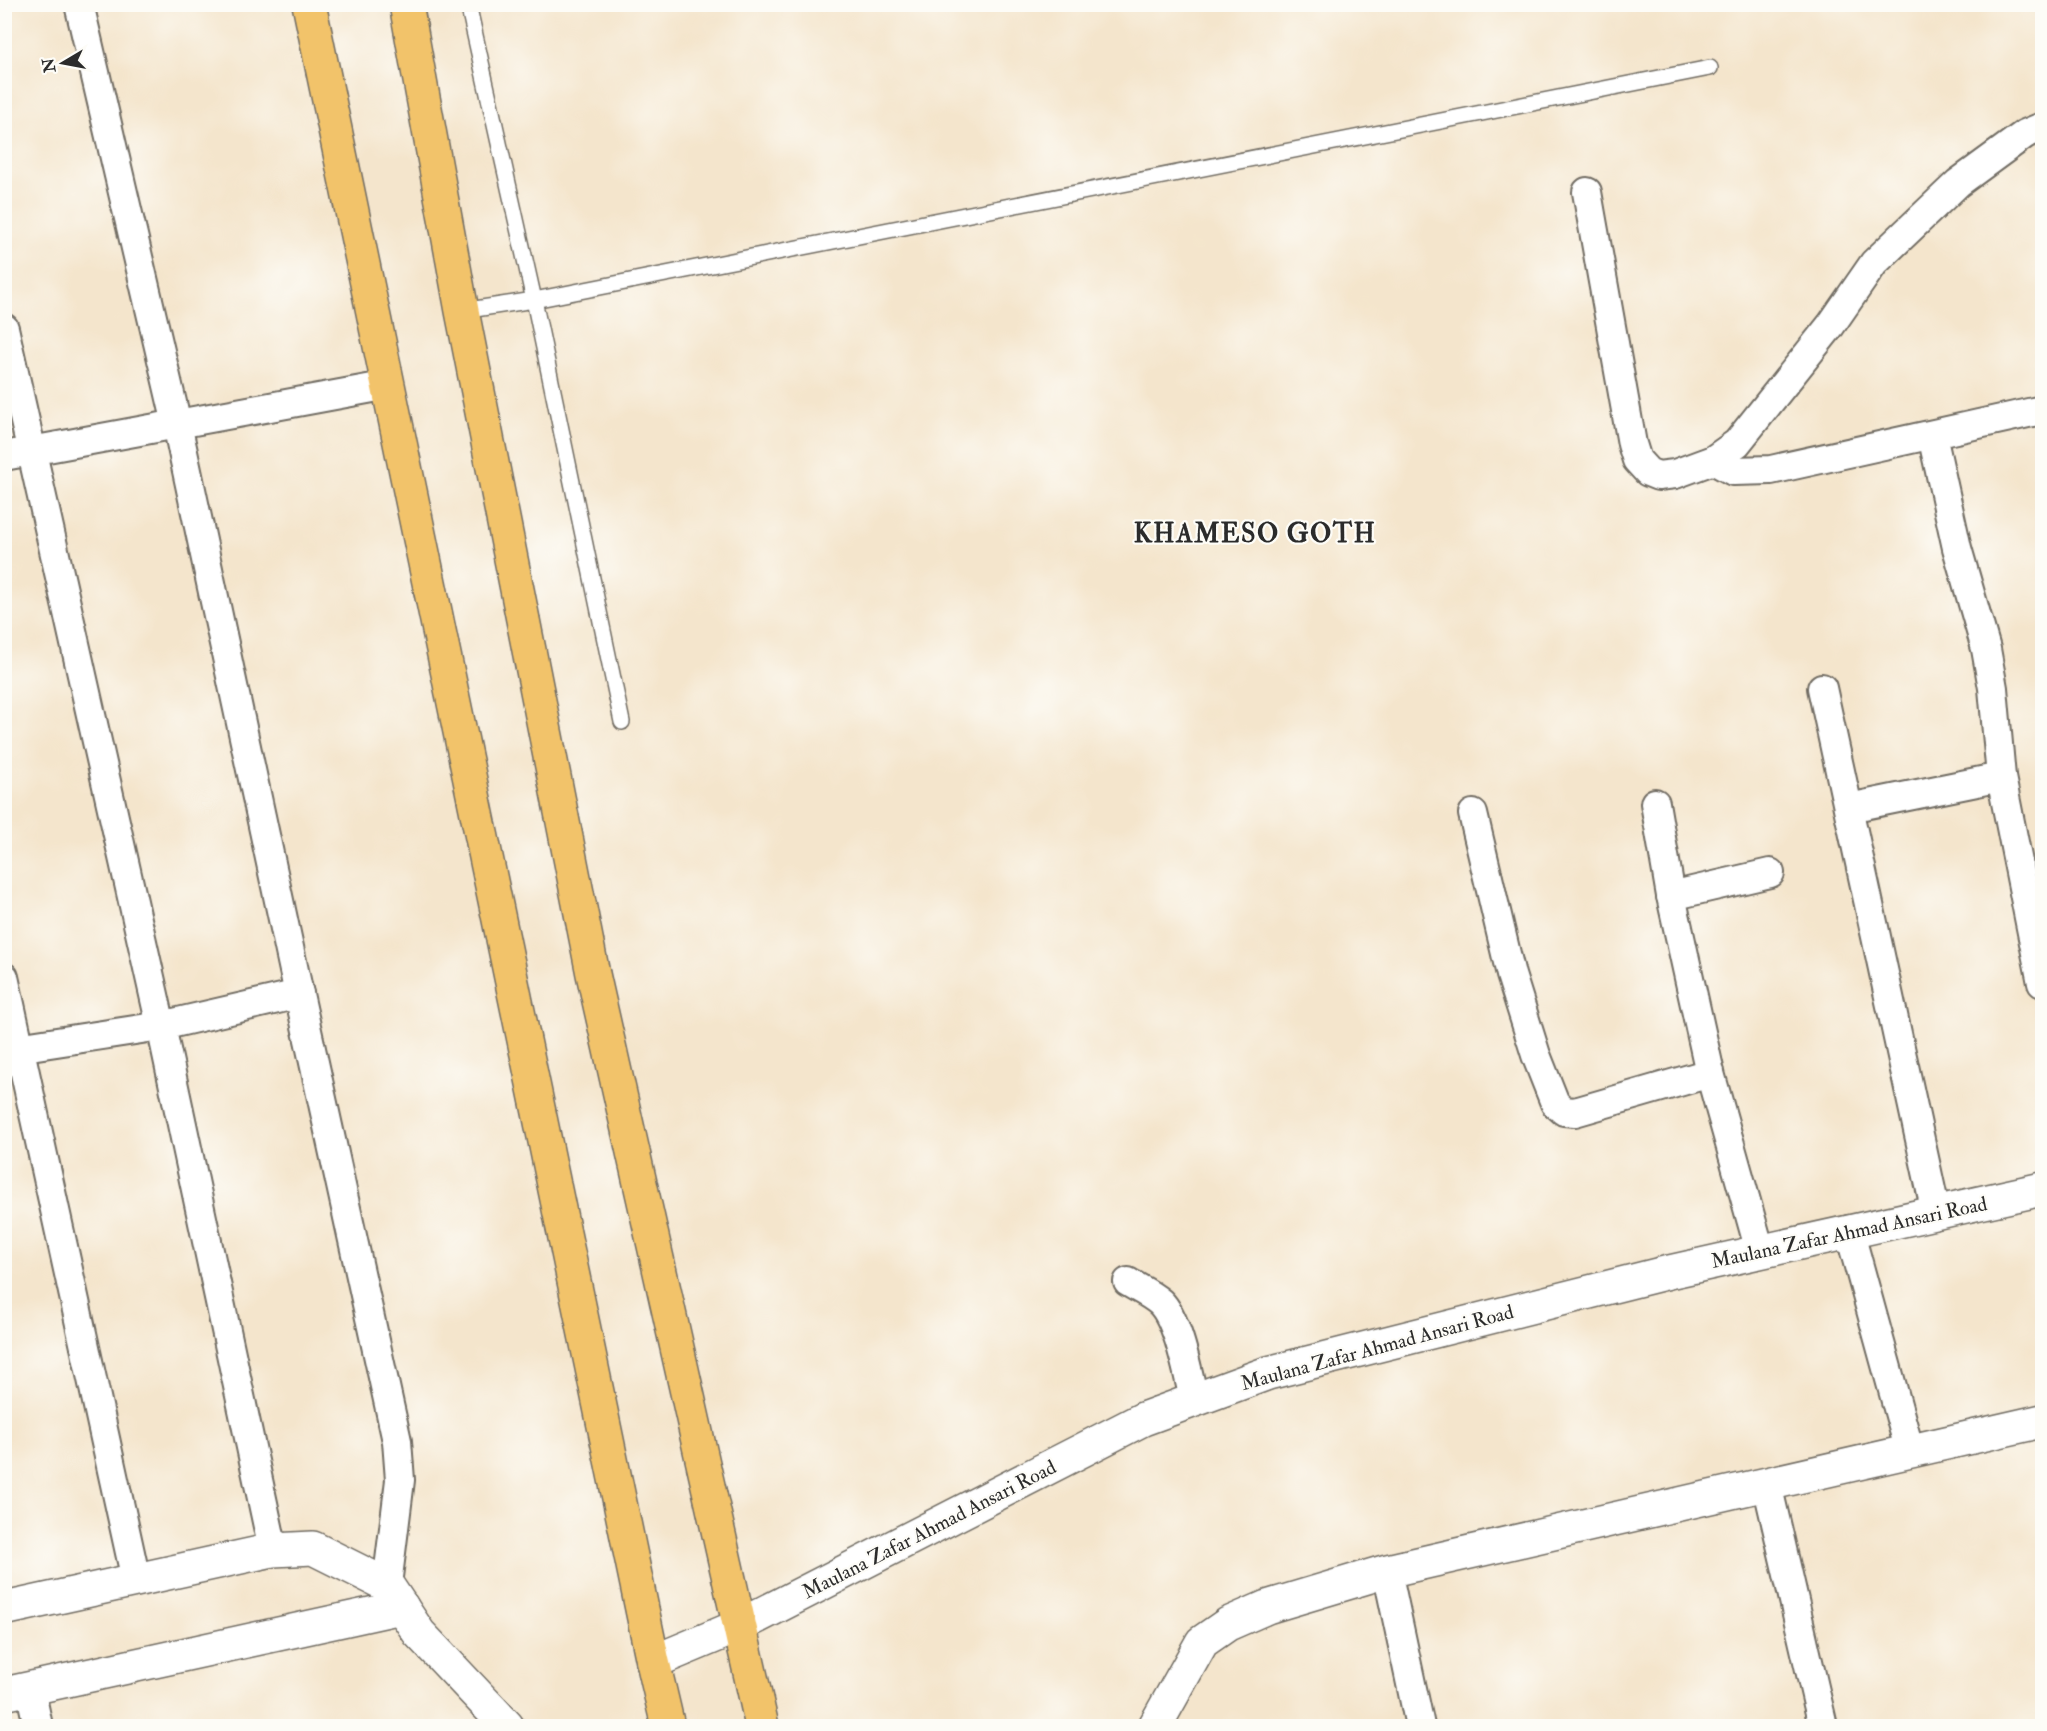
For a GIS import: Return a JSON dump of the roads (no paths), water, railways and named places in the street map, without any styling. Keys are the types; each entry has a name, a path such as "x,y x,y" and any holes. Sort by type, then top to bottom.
{"main road":[{"path":"309,4 668,1726"},
{"path":"406,4 462,311 593,974 762,1726"}],"street":[{"path":"79,4 177,424 397,1442 400,1480 394,1596"},
{"path":"1587,192 1632,444 1637,460 1648,472 1658,476 1675,474 1713,460 1737,443 1831,324 1874,263 1958,183 2025,135 2043,127"},
{"path":"4,328 161,1026 273,1550"},
{"path":"4,456 389,385"},
{"path":"1713,460 1733,471 1771,470 2043,410"},
{"path":"1932,435 1957,548 1988,659 2001,777 2043,983"},
{"path":"1822,688 1935,1214"},
{"path":"1849,808 2001,777"},
{"path":"1655,803 1671,896 1710,1073 1760,1251"},
{"path":"1473,814 1511,975 1536,1055 1556,1103 1564,1111 1575,1112 1710,1073"},
{"path":"1671,896 1770,873"},
{"path":"4,977 12,1049 136,1580"},
{"path":"12,1049 161,1026 299,994"},
{"name":"Maulana Zafar Ahmad Ansari Road","path":"653,1662 739,1626 1143,1419 1194,1399 1280,1370 1760,1251 2043,1189"},
{"path":"1849,1230 1910,1452"},
{"path":"1128,1282 1161,1303 1181,1348 1194,1399"},
{"path":"1155,1726 1202,1642 1228,1624 1267,1607 1387,1572 2043,1421"},
{"path":"1767,1484 1823,1726"},
{"path":"4,1609 273,1550 313,1548 394,1596 419,1633 507,1726"},
{"path":"1387,1572 1420,1726"},
{"path":"38,1726 17,1691 394,1596"}],"lane":[{"path":"468,4 534,300 622,722"},
{"path":"462,311 534,300 1710,68"}],"district":[{"name":"KHAMESO GOTH","path":"1255,533"}]}
